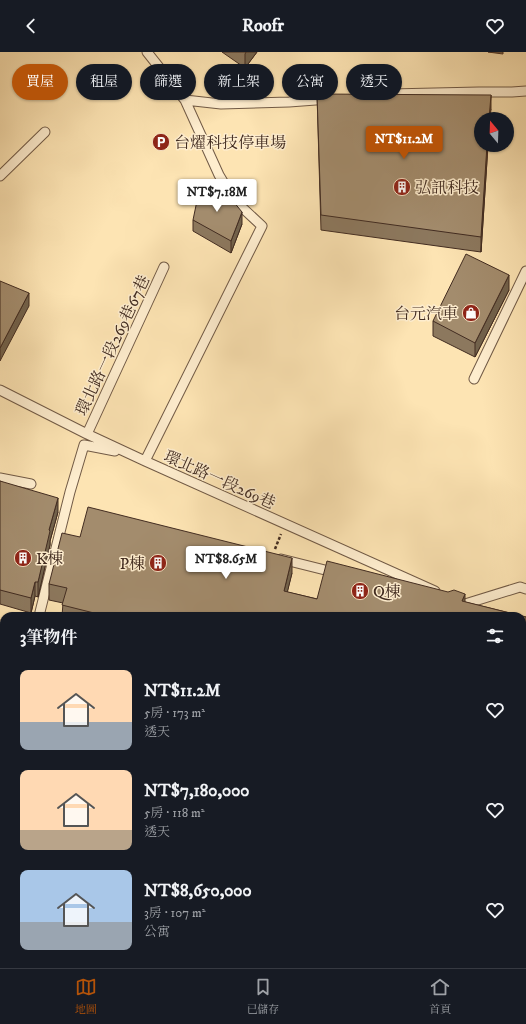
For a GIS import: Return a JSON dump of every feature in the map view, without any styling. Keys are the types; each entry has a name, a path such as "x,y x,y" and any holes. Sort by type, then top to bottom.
{"lane":[{"path":"148,52 157,64"},
{"path":"402,94 512,92 526,90"},
{"path":"185,100 221,104 312,100"},
{"name":"環北路一段269巷","path":"185,100 219,175 234,200 262,226 145,461 286,524 447,600 465,604 520,587 526,589"},
{"path":"0,176 45,132"},
{"name":"環北路一段269巷67巷","path":"87,434 164,267"},
{"path":"474,379 526,271"},
{"path":"0,390 87,434 145,461"},
{"path":"41,612 70,492 84,445 128,453"},
{"path":"0,478 31,484"},
{"path":"272,556 349,576"},
{"path":"426,596 447,600"}],"path":[{"path":"272,556 286,524"}],"building":[{"name":"弘訊科技","path":"338,94 346,94 346,100 402,100 402,94 491,95 490,112 474,112 474,152 487,152 481,237 321,215 317,100 338,100"},
{"path":"224,190 242,212 231,241 193,220 199,191"},
{"name":"台元汽車","path":"466,254 509,275 475,343 433,321"},
{"path":"0,281 29,293 0,348"},
{"name":"K棟","path":"0,481 58,498 49,530 38,582 35,582 31,598 0,590"},
{"path":"88,507 292,558 284,591 317,599 327,561 448,592 454,590 465,594 462,601 506,612 90,612 62,605 67,588 49,584 62,533 80,537"}],"place":[{"name":"台燿科技停車場","path":"161,142"},
{"name":"弘訊科技","path":"402,187"},
{"name":"台元汽車","path":"471,313"},
{"name":"K棟","path":"23,558"},
{"name":"P棟","path":"158,563"},
{"name":"Q棟","path":"360,591"}]}
